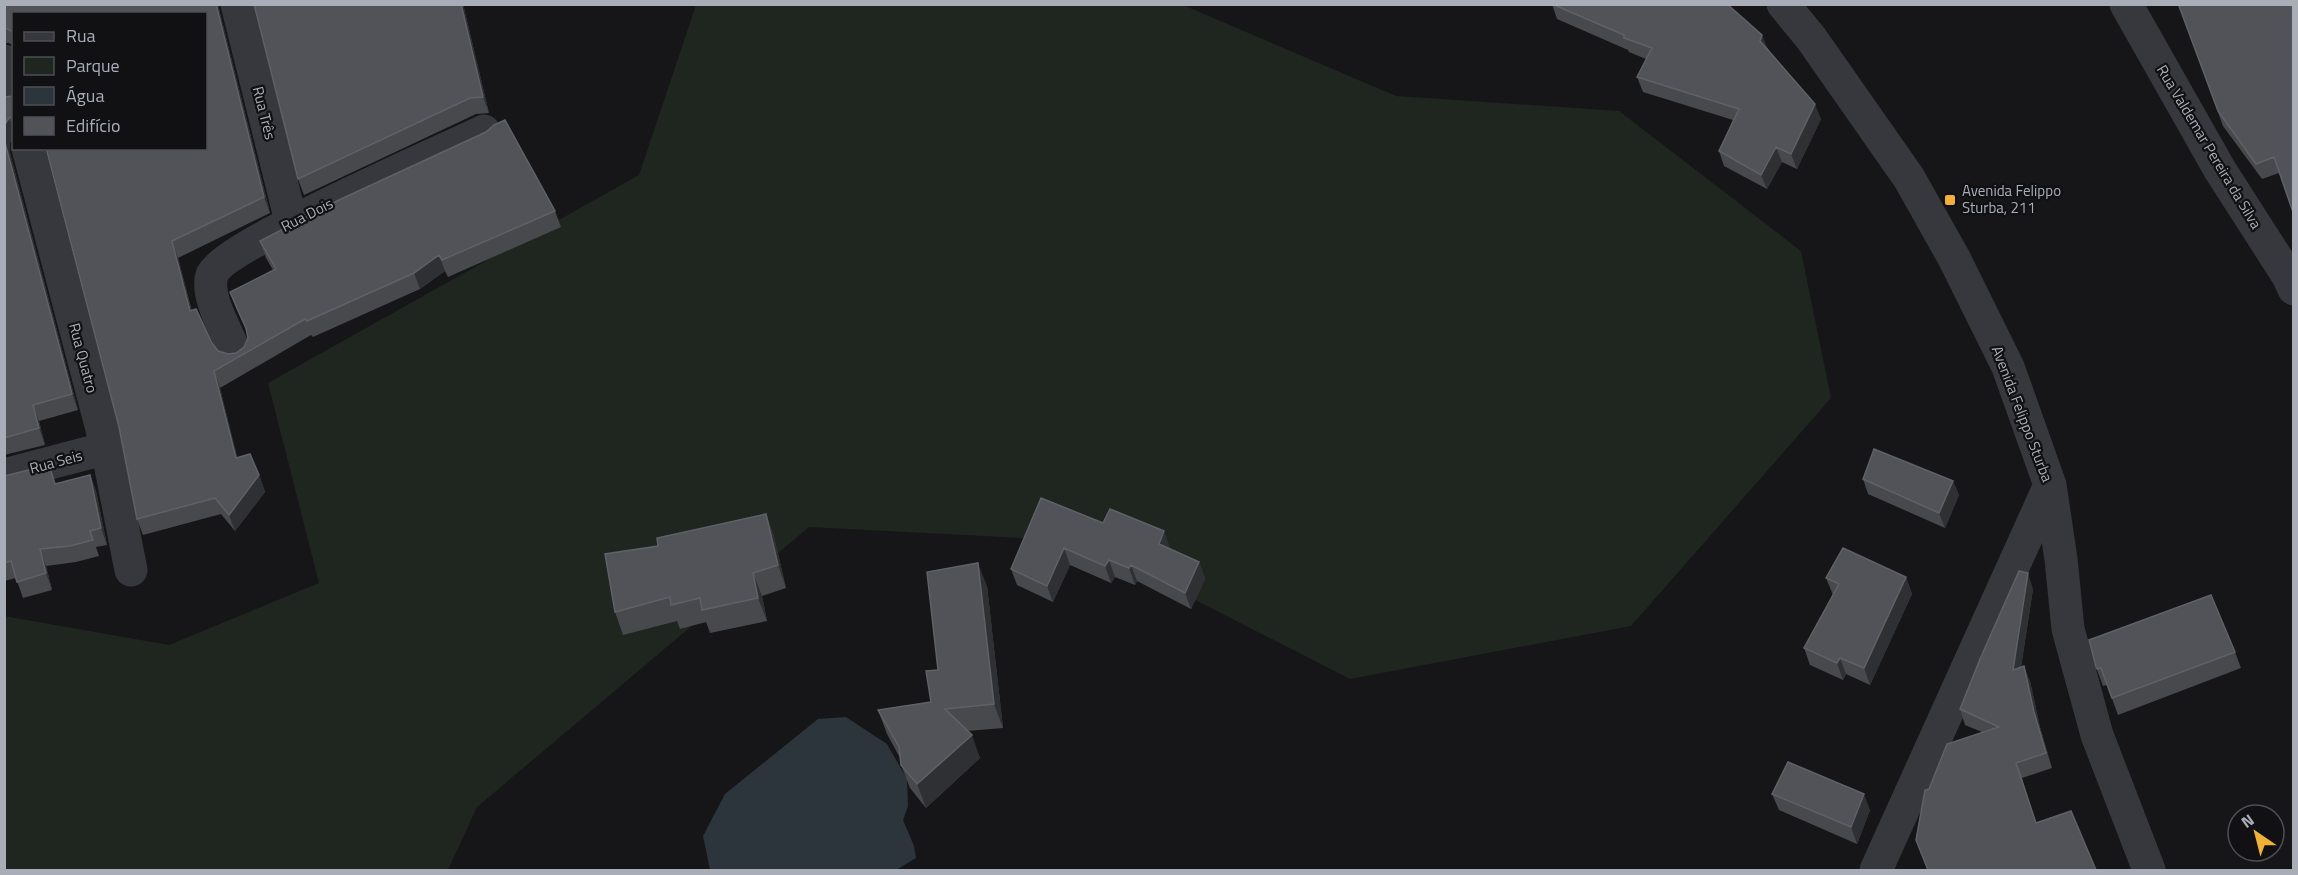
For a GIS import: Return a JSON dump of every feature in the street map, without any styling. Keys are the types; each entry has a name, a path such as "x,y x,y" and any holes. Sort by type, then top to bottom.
{"street":[{"name":"Rua Três","path":"237,4 291,221"},
{"name":"Avenida Felippo Sturba","path":"1783,4 1811,38 1909,178 1954,258 2008,367 2049,485 2061,559 2068,629 2097,735 2149,870"},
{"name":"Rua Valdemar Pereira da Silva","path":"2126,4 2220,170 2294,289"},
{"path":"4,61 12,88"},
{"name":"Rua Dois","path":"236,352 210,291 212,273 225,262 291,221 484,131"},
{"name":"Rua Quatro","path":"29,150 107,448 131,570"},
{"name":"Rua Seis","path":"4,475 107,448"},
{"path":"1876,870 2049,485"}],"green space":[{"path":"696,5 1183,5 1396,96 1619,111 1801,251 1831,398 1631,626 1350,679 1080,541 809,527 477,807 448,870 5,870 4,616 169,645 319,583 268,383 639,175"}],"water":[{"path":"846,717 887,744 907,779 908,806 903,820 914,846 916,858 896,870 710,870 703,836 725,794 818,719"}],"building":[{"path":"4,4 216,4 264,197 172,241 190,311 196,309 218,351 228,354 236,353 244,347 248,338 230,292 276,269 260,241 339,200 486,132 505,120 555,211 442,260 439,255 414,273 307,321 305,319 214,371 236,458 250,454 259,475 229,515 215,498 137,519 119,427 47,150 207,150 207,12 12,12 12,32 4,27"},
{"path":"254,4 461,4 483,97 470,98 298,179"},
{"path":"1552,4 1727,4 1762,35 1760,41 1815,104 1791,154 1776,147 1761,175 1719,151 1739,109 1637,77 1652,48 1624,38 1624,35"},
{"path":"2186,4 2294,4 2294,215 2274,157 2256,164 2218,111 2179,6"},
{"path":"12,96 12,117 4,126 4,97"},
{"path":"4,139 72,394 33,405 39,428 4,438"},
{"path":"1874,449 1953,481 1939,513 1863,479"},
{"path":"49,465 55,484 90,475 101,528 90,531 93,540 70,546 40,549 46,573 17,582 11,561 4,563 4,476"},
{"path":"1041,498 1103,523 1110,509 1164,531 1159,544 1199,562 1185,593 1131,565 1129,568 1109,560 1105,566 1064,548 1047,586 1011,569"},
{"path":"766,514 778,565 753,573 758,598 702,610 700,598 671,605 670,597 615,612 605,554 658,546 657,538"},
{"path":"1843,548 1906,577 1864,668 1840,658 1837,663 1804,648 1839,584 1826,578"},
{"path":"978,563 994,704 945,709 972,735 917,784 901,765 899,747 878,710 931,702 926,671 938,670 927,572"},
{"path":"2019,571 2028,573 2013,670 2024,666 2046,753 2016,763 2036,823 2071,811 2096,870 1928,870 1916,840 1925,790 1929,789 1947,744 1999,727 1960,709"},
{"path":"2211,595 2235,652 2112,698 2101,668 2096,667 2089,640"},
{"path":"1788,762 1864,794 1851,827 1772,794"}],"place":[{"name":"Avenida Felippo Sturba, 211","path":"1950,200"}]}
